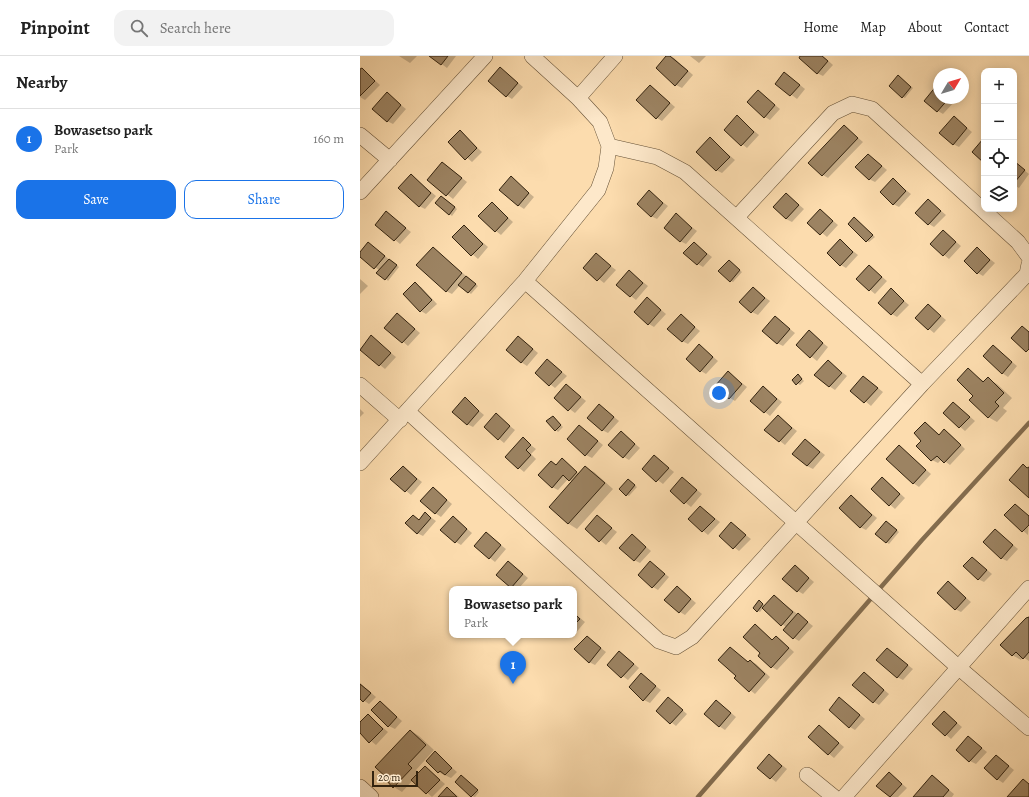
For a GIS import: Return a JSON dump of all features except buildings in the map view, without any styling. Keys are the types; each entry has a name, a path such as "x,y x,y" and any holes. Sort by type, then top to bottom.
{"street":[{"path":"360,192 485,56"},
{"path":"360,463 525,281 598,190 606,168 609,146 600,122 578,98 532,56"},
{"path":"578,98 616,56"},
{"path":"737,217 833,113 852,104 872,109 1018,242 1029,257"},
{"path":"360,135 390,160"},
{"path":"609,146 657,157 685,172 922,384"},
{"path":"360,385 404,416 659,641 676,647 692,637 922,384 1027,274 1029,264"},
{"path":"525,281 958,667 1029,728"},
{"path":"844,797 1029,588"},
{"path":"807,775 834,797"},
{"path":"360,787 371,797"}],"waterway":[{"path":"698,797 922,540 1029,423"}],"place":[{"name":"Bowasetso park","path":"513,684"}]}
